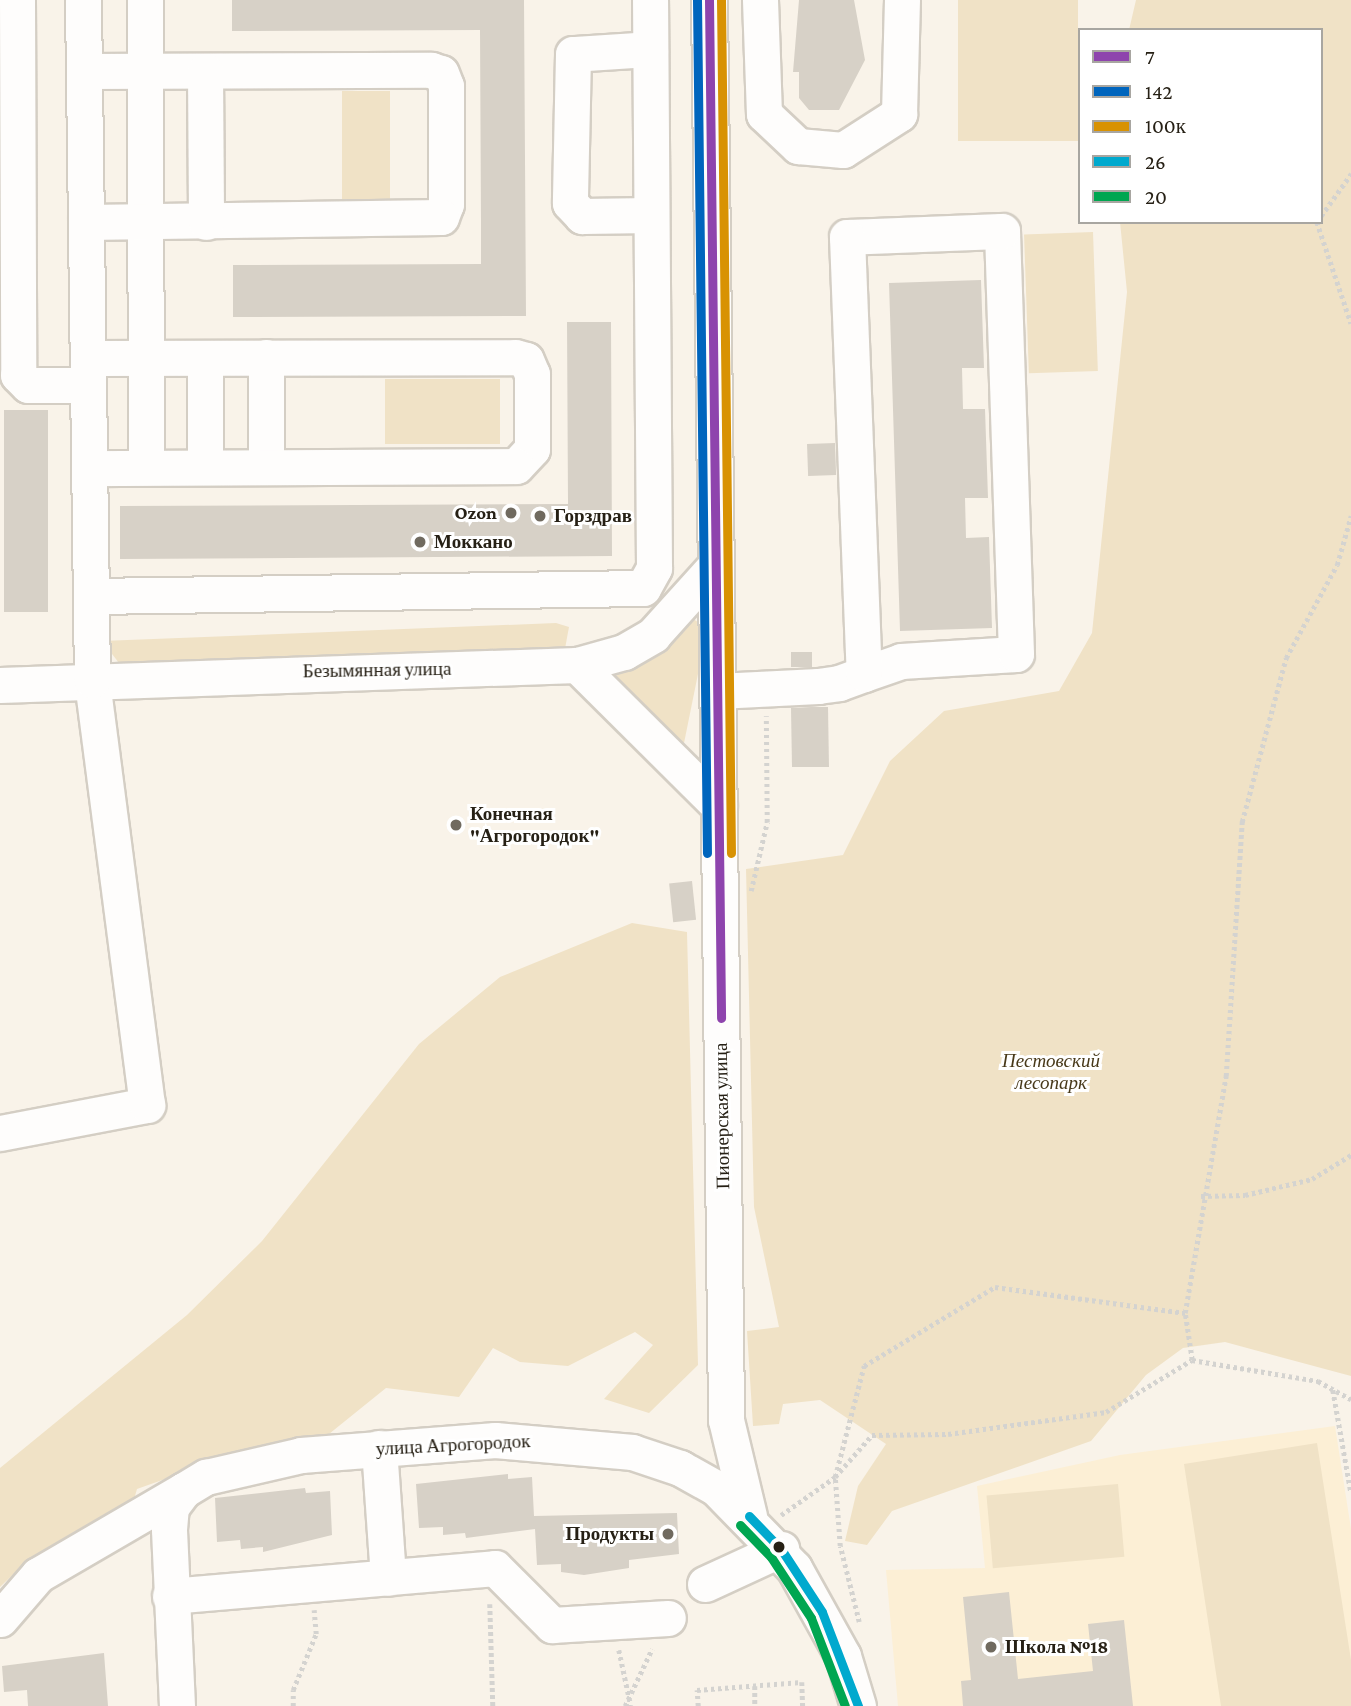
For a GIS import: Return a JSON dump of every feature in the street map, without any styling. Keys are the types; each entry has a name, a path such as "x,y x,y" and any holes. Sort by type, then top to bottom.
{"street":[{"path":"17,0 18,375 28,385 146,358 515,357 526,360 532,374 532,449 516,466 89,468"},
{"path":"0,1133 147,1105 92,680 83,0"},
{"path":"145,0 146,467"},
{"path":"91,596 643,588 654,568 649,0"},
{"name":"Пионерская улица","path":"709,0 726,1419 753,1520"},
{"path":"760,0 764,114 798,146 843,150 899,114 901,0"},
{"path":"650,49 573,54 569,175 572,212 652,215"},
{"path":"84,71 431,70 442,73 446,86 446,204 441,217 86,222"},
{"path":"205,71 206,222"},
{"path":"717,691 818,686 864,674 901,661 1016,654 1002,231 847,237 864,674"},
{"path":"267,357 267,467"},
{"path":"205,358 205,467"},
{"name":"Безымянная улица","path":"0,685 577,665 625,652 653,635 716,565"},
{"path":"577,665 719,806"},
{"name":"улица Агрогородок","path":"0,1619 38,1575 184,1490 270,1461 379,1448 543,1440 632,1452 680,1468 753,1520 781,1549 828,1625 858,1706"},
{"path":"379,1448 388,1578"},
{"path":"177,1706 170,1596 171,1507 184,1490"},
{"path":"705,1584 781,1549"},
{"path":"170,1596 489,1569 552,1625 668,1618"}],"path":[{"path":"1323,213 1351,174"},
{"path":"1318,224 1351,323"},
{"path":"1192,1360 1185,1313 1201,1196 1226,1076 1242,821 1252,769 1286,658 1337,565 1351,516"},
{"path":"1201,1196 1245,1195 1312,1179 1351,1155"},
{"path":"861,1629 840,1546 835,1477 864,1366 995,1287 1185,1313"},
{"path":"753,1520 798,1508 835,1477 872,1435 948,1434 1106,1412 1192,1360 1318,1381 1351,1399"},
{"path":"1333,1390 1351,1492"},
{"path":"489,1569 492,1706"},
{"path":"293,1706 293,1690 316,1634 312,1584"},
{"path":"613,1622 631,1706"},
{"path":"698,1706 697,1690 802,1682 803,1706"},
{"path":"755,1686 755,1706"}],"shaded area":[{"path":"1335,1426 1351,1529 1351,1706 898,1706 886,1570 985,1568 977,1486 1120,1455"}],"green space":[{"path":"958,0 1078,0 1078,141 958,141"},
{"name":"Пестовский лесопарк","path":"1136,0 1351,0 1351,1376 1225,1342 1183,1348 1146,1375 1091,1441 892,1511 867,1545 845,1541 858,1486 886,1444 820,1400 783,1404 779,1424 753,1426 747,1331 779,1327 754,1207 746,869 843,855 890,761 944,711 1059,691 1092,633 1127,292 1120,224 1323,224 1323,28 1129,28"},
{"path":"342,91 390,91 390,201 342,201"},
{"path":"1093,232 1098,371 1029,373 1024,234"},
{"path":"385,379 500,379 500,444 385,444"},
{"path":"692,618 702,625 700,664 683,748 614,681 619,669"},
{"path":"556,623 569,627 564,654 119,663 102,641"},
{"path":"632,923 687,932 698,1365 649,1413 604,1399 653,1345 635,1332 568,1366 520,1362 493,1348 459,1397 386,1388 329,1434 252,1448 137,1489 128,1520 101,1524 28,1560 0,1587 0,1468 187,1315 262,1241 419,1044 500,977"},
{"path":"1317,1443 1351,1660 1351,1706 1221,1706 1184,1464"},
{"path":"1118,1484 1124,1557 993,1568 987,1496"}],"building":[{"path":"232,0 524,0 526,316 233,317 233,265 481,264 481,225 480,30 232,31"},
{"path":"799,0 854,0 865,60 839,110 809,110 799,98 799,72 793,72"},
{"path":"981,280 984,368 962,368 963,409 985,409 988,498 965,498 966,538 989,537 992,628 900,631 889,283"},
{"path":"567,322 611,322 612,556 120,559 120,506 568,504"},
{"path":"4,410 48,410 48,612 4,612"},
{"path":"835,443 836,475 808,476 807,444"},
{"path":"791,652 812,652 812,667 791,667"},
{"path":"828,707 829,767 792,767 791,708"},
{"path":"692,881 696,920 673,922 669,883"},
{"path":"508,1474 508,1479 532,1477 534,1516 677,1513 679,1554 629,1560 629,1568 584,1575 561,1572 561,1564 537,1565 535,1529 466,1538 465,1533 443,1535 443,1527 419,1528 416,1484"},
{"path":"305,1488 306,1493 330,1491 332,1535 263,1552 263,1547 241,1549 240,1540 217,1542 215,1498"},
{"name":"Школа №18","path":"1009,1592 1018,1679 1093,1671 1088,1624 1124,1620 1133,1706 963,1706 961,1681 971,1680 963,1597"},
{"path":"104,1653 108,1706 28,1706 27,1690 4,1692 2,1666"}],"transit line":[{"name":"142","path":"697,0 707,853"},
{"name":"7","path":"709,0 721,1018"},
{"name":"100к","path":"721,0 731,853"},
{"name":"26","path":"749,1516 781,1549 822,1612 858,1706"},
{"name":"20","path":"740,1525 771,1557 811,1618 845,1706"}],"place":[{"name":"Ozon","path":"511,513"},
{"name":"Горздрав","path":"540,516"},
{"name":"Моккано","path":"420,542"},
{"name":"Конечная \"Агрогородок\"","path":"456,825"},
{"name":"Продукты","path":"668,1534"},
{"name":"Школа №18","path":"991,1647"}]}
